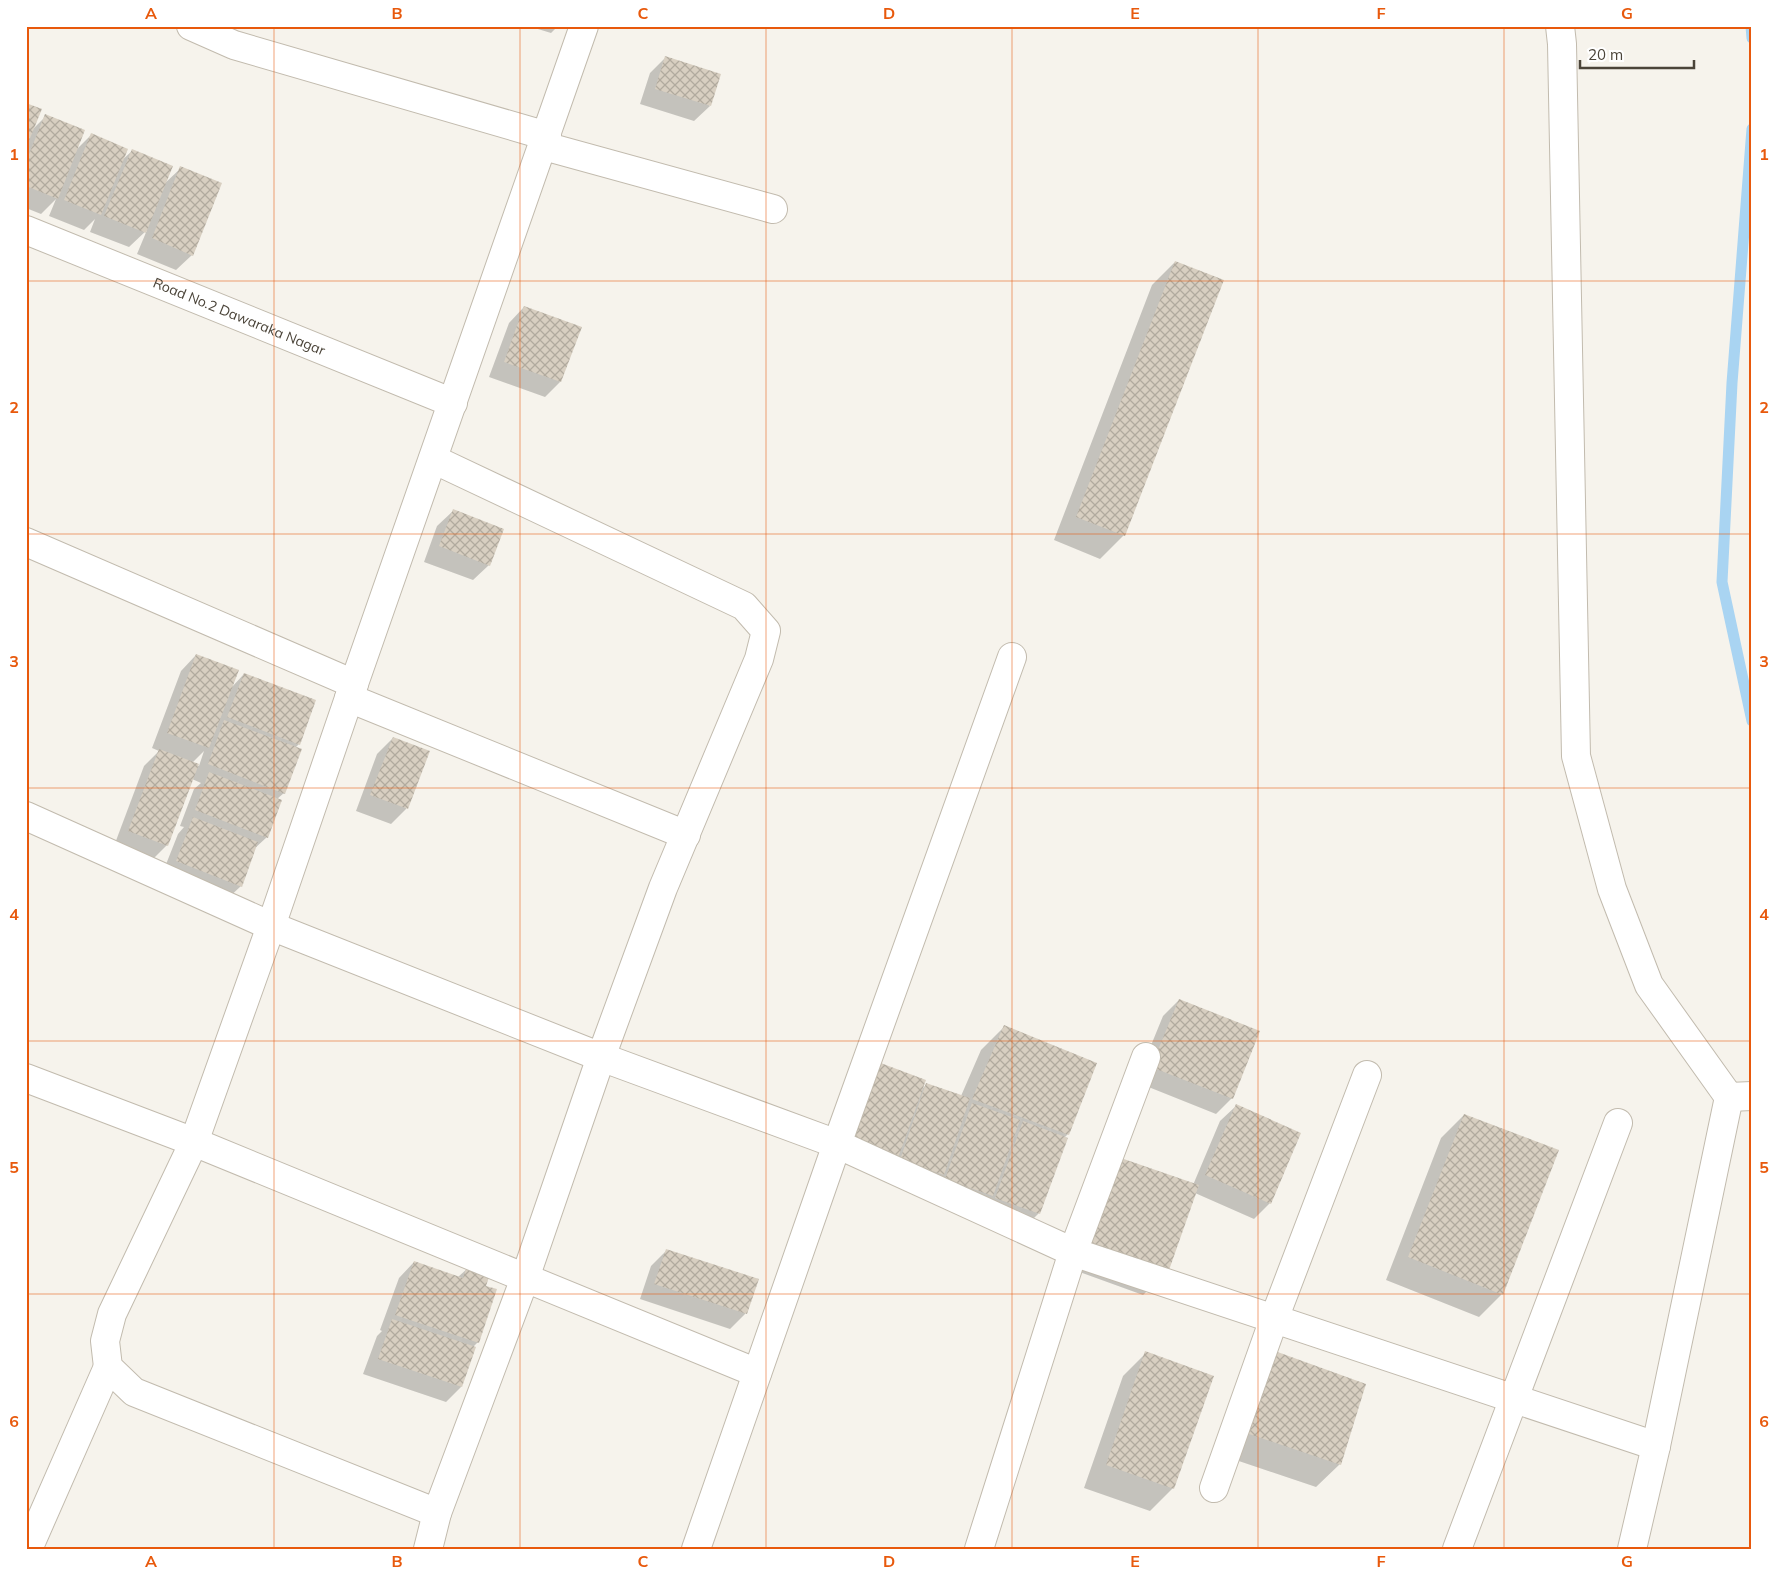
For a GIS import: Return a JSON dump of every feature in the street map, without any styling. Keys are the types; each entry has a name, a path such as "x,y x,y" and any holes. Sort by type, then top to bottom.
{"street":[{"path":"191,26 234,45 773,209"},
{"path":"28,1549 108,1367 105,1342 112,1314 194,1142 272,926 584,26"},
{"path":"1560,26 1562,44 1576,756 1612,889 1649,985 1740,1096 1632,1549"},
{"name":"Road No.2 Dawaraka Nagar","path":"26,230 454,403"},
{"path":"428,1549 437,1513 525,1278 663,888 759,659 766,632 744,606 433,459"},
{"path":"26,542 352,691 686,835"},
{"path":"696,1549 837,1144 1012,657"},
{"path":"26,816 272,926 602,1057 837,1144 1073,1252 1656,1446"},
{"path":"980,1549 1073,1252 1146,1057"},
{"path":"1214,1488 1274,1319 1367,1075"},
{"path":"26,1078 194,1142 757,1373"},
{"path":"1456,1549 1618,1123"},
{"path":"108,1367 134,1392 437,1513"}],"building":[{"path":"665,56 721,74 711,106 655,89"},
{"path":"26,103 42,109 26,148"},
{"path":"45,114 85,130 58,199 26,186 26,162"},
{"path":"91,133 128,149 101,215 64,200"},
{"path":"132,149 173,166 146,233 104,216"},
{"path":"180,166 222,183 193,256 152,238"},
{"path":"1175,261 1224,280 1125,536 1076,517"},
{"path":"524,306 582,327 561,382 504,362"},
{"path":"453,509 504,529 490,566 439,546"},
{"path":"196,654 239,670 209,748 167,733"},
{"path":"244,673 316,700 300,745 227,717"},
{"path":"224,720 302,749 285,794 208,764"},
{"path":"393,737 430,751 408,809 370,795"},
{"path":"159,749 199,764 168,846 128,831"},
{"path":"209,772 282,800 268,838 195,810"},
{"path":"193,817 258,842 242,887 176,861"},
{"path":"1179,999 1260,1031 1233,1099 1151,1067"},
{"path":"1004,1025 1097,1063 1069,1135 972,1099"},
{"path":"878,1062 926,1080 898,1158 850,1141"},
{"path":"926,1083 970,1098 944,1175 900,1160"},
{"path":"972,1103 1020,1120 993,1196 945,1179"},
{"path":"1236,1104 1301,1133 1271,1204 1205,1175"},
{"path":"1464,1114 1559,1150 1503,1295 1408,1257"},
{"path":"1023,1121 1068,1138 1040,1214 995,1198"},
{"path":"1118,1157 1199,1185 1168,1273 1085,1243"},
{"path":"666,1249 759,1279 747,1314 654,1284"},
{"path":"414,1261 463,1278 467,1266 490,1274 486,1286 497,1289 479,1343 395,1315"},
{"path":"392,1319 476,1347 462,1387 378,1359"},
{"path":"1269,1349 1366,1384 1341,1465 1243,1432"},
{"path":"1145,1351 1214,1376 1174,1489 1106,1465"}],"waterway":[{"path":"1751,26 1752,38"},
{"path":"1752,129 1732,383 1722,582 1752,721"}]}
